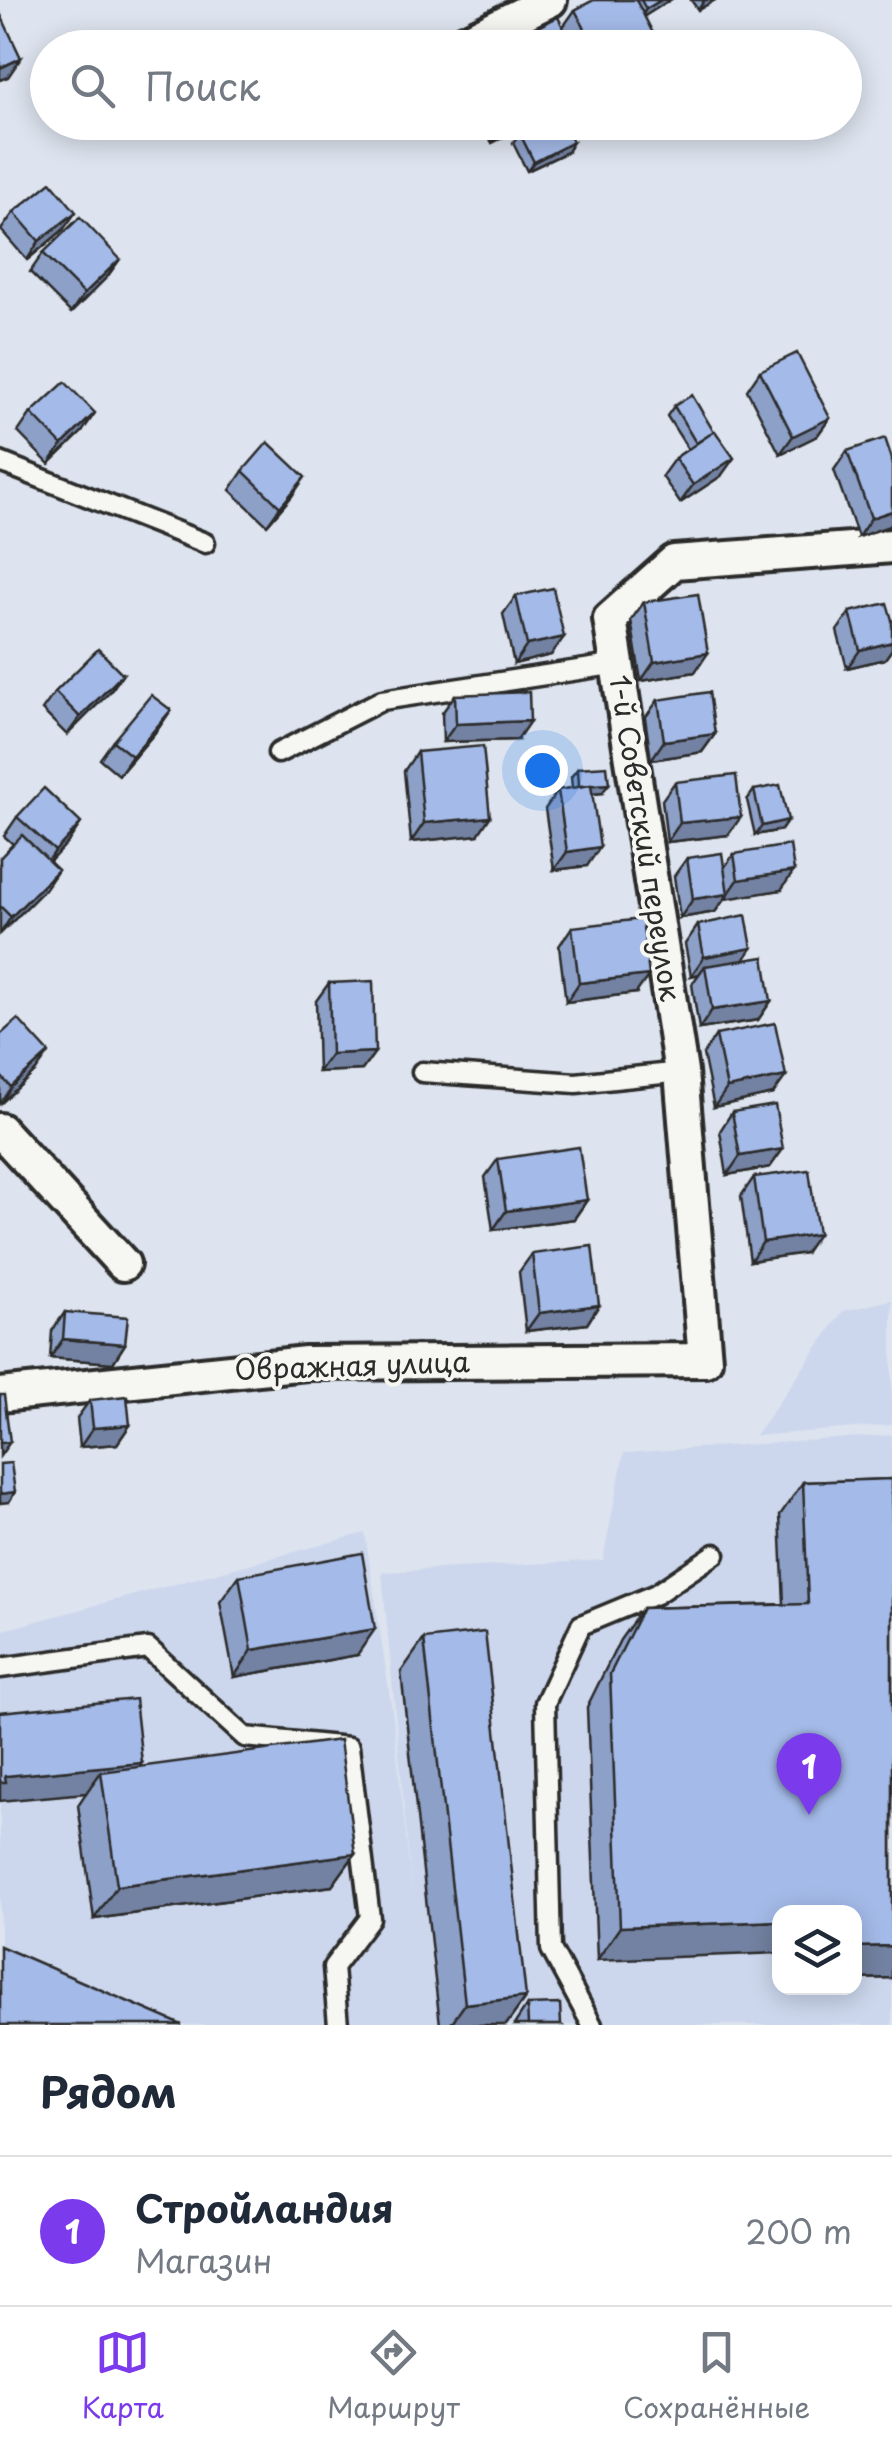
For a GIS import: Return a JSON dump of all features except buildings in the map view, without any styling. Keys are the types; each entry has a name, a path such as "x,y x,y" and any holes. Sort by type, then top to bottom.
{"street":[{"path":"489,30 550,0"},
{"name":"1-й Советский переулок","path":"705,1360 681,1072 610,619 674,562 892,546"},
{"path":"0,1130 123,1264"},
{"name":"Овражная улица","path":"0,1395 306,1362 705,1360"}],"lane":[{"path":"0,462 205,543"},
{"path":"278,753 382,700 618,664"},
{"path":"422,1072 576,1082 681,1072"},
{"path":"592,2025 551,1949 545,1703 581,1625 656,1594 715,1554"},
{"path":"0,1668 148,1648 245,1738 349,1747 370,1918 334,1967 338,2025"}],"shaded area":[{"path":"892,1300 892,1425 755,1436 843,1311"},
{"path":"892,1435 892,2025 0,2025 0,1631 365,1533 393,1717 412,1893 382,1572 603,1560 624,1453"}],"place":[{"name":"Стройландия","path":"809,1815"}]}
